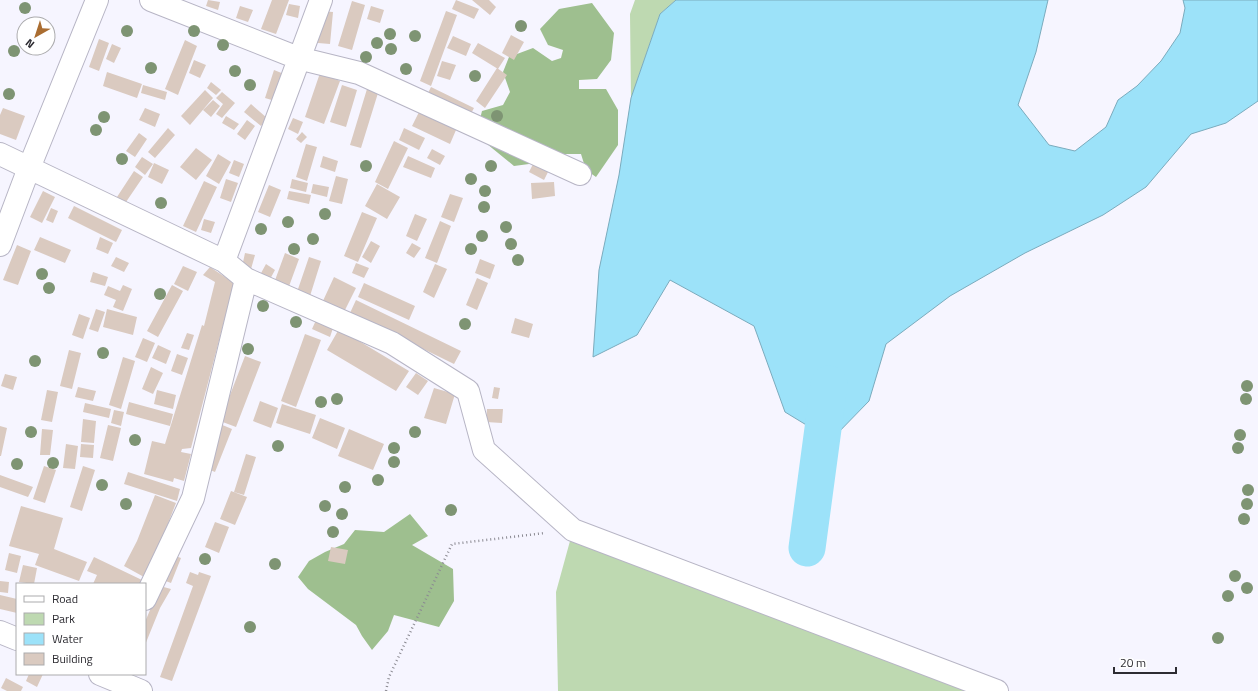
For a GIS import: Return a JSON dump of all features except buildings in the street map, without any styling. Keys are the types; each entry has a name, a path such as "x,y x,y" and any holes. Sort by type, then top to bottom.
{"street":[{"path":"0,245 29,168 97,0"},
{"path":"151,0 298,58 359,73 580,174"},
{"path":"224,261 298,58 321,0"},
{"path":"0,154 224,261 246,279 392,343 468,391 484,450 573,530 997,691"},
{"path":"146,597 193,498 246,279"},
{"path":"0,632 16,639"},
{"path":"105,679 141,691"}],"path":[{"path":"386,691 389,677 452,544 573,530"}],"green space":[{"path":"635,0 676,0 660,14 631,98 630,14"},
{"path":"592,3 614,33 611,60 597,79 579,80 579,89 606,89 618,110 618,145 596,177 586,170 581,154 564,154 559,160 514,166 476,135 482,111 503,105 510,92 503,72 509,57 533,48 552,61 561,58 563,50 548,45 540,29 559,9"},
{"path":"410,514 428,536 412,545 453,569 454,601 439,627 394,615 388,631 372,650 356,625 308,589 298,577 309,561 344,544 355,530 384,532"},
{"path":"573,530 968,691 558,691 556,592"}],"water":[{"path":"676,0 1048,0 1036,52 1018,105 1049,145 1075,151 1106,127 1118,100 1137,86 1161,61 1180,33 1185,8 1183,0 1258,0 1258,101 1226,123 1191,134 1146,187 1103,215 1025,253 950,296 886,344 869,401 831,440 785,412 754,326 670,280 637,335 593,357 599,270 619,175 631,98 660,14"}],"waterway":[{"path":"807,548 829,384"}]}
